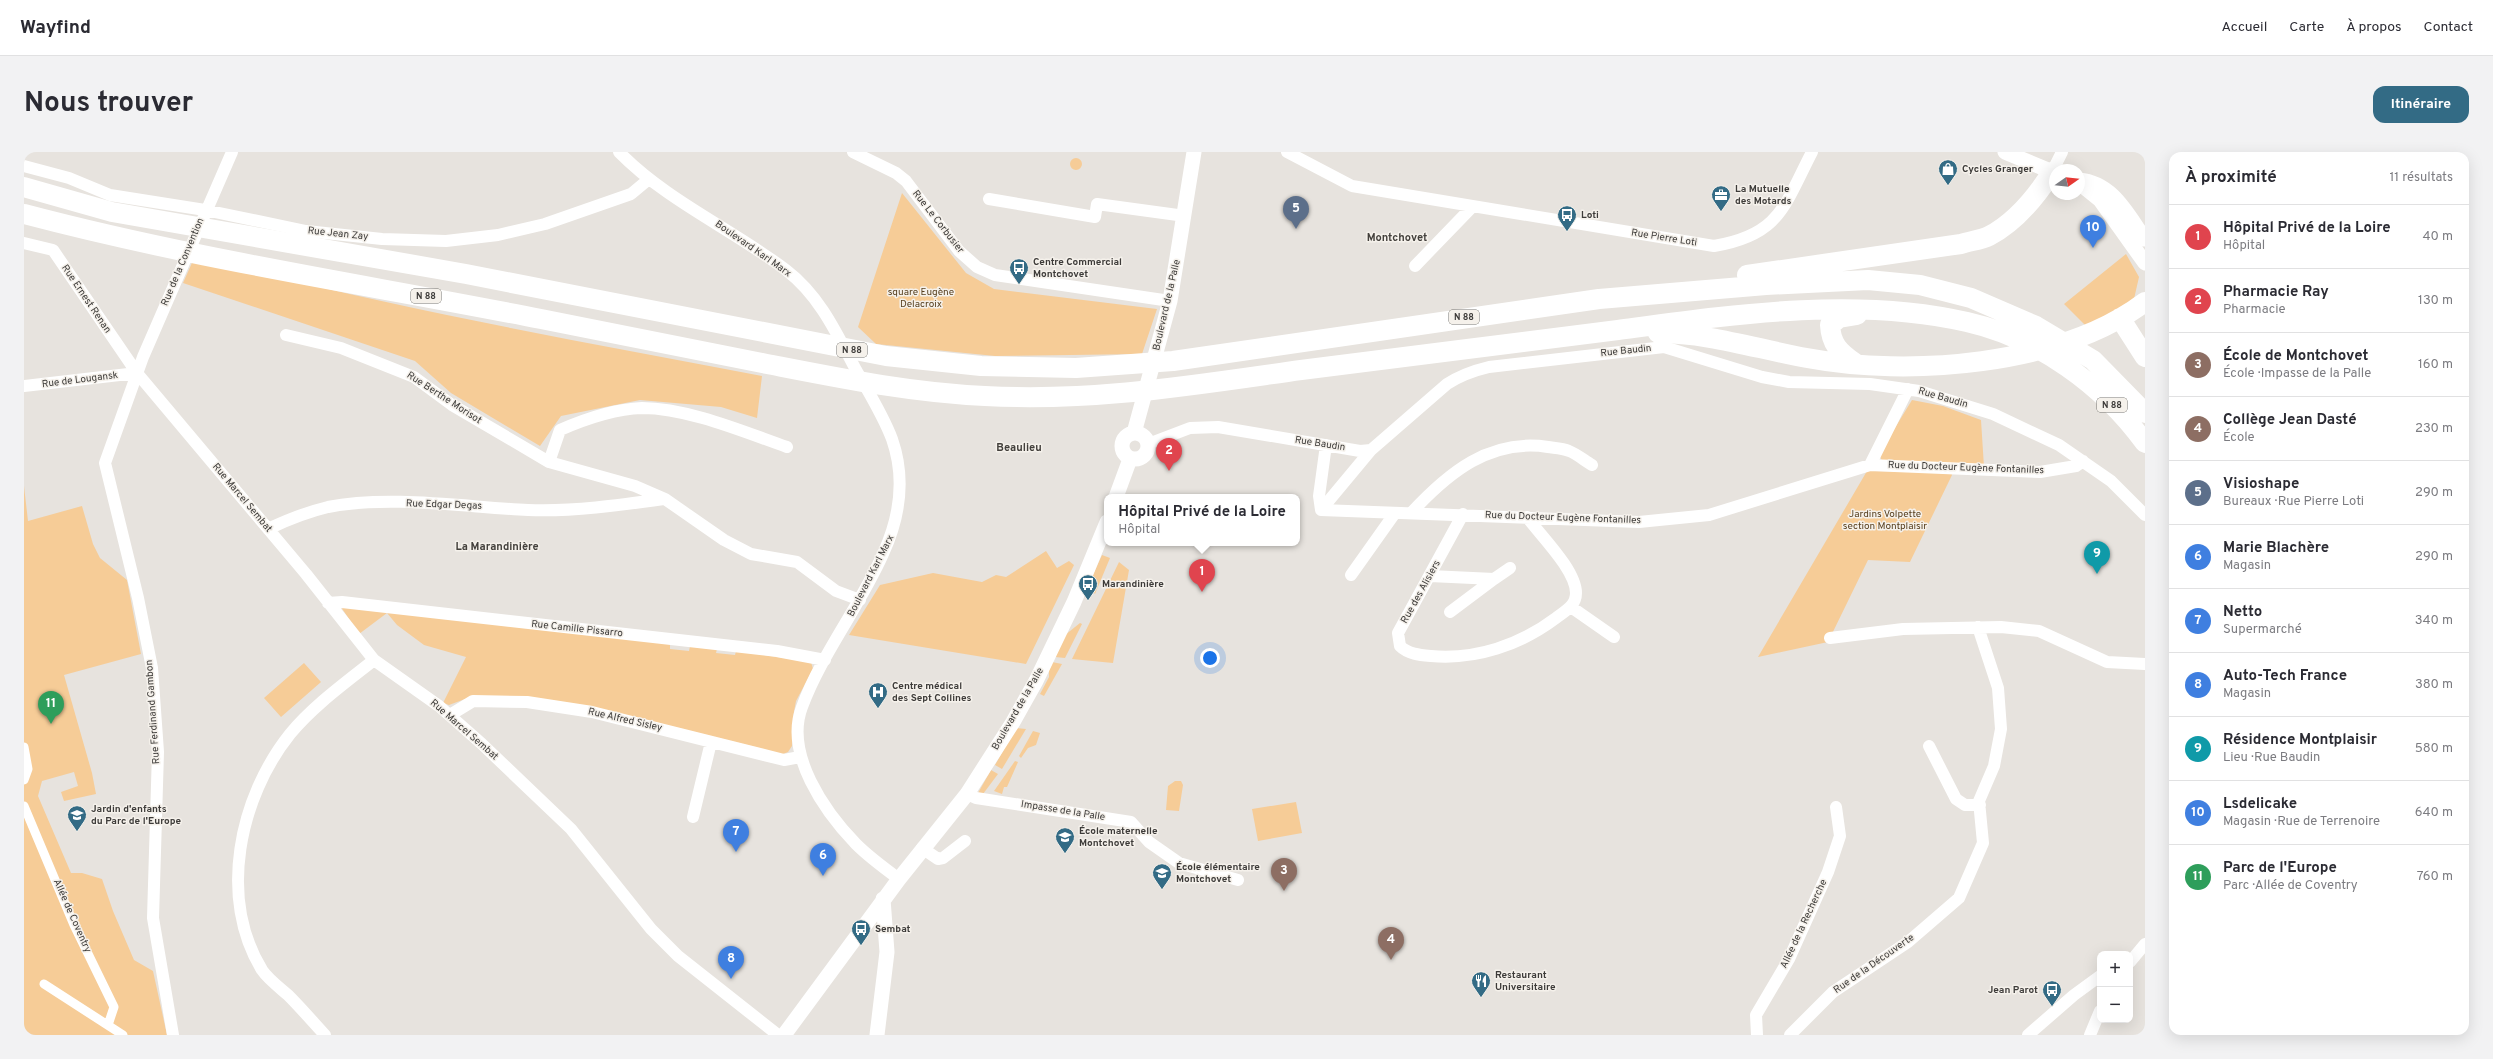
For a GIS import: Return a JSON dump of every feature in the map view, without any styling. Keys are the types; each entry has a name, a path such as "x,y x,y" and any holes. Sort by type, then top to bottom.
{"highway":[{"path":"24,178 62,188 112,212"},
{"path":"1599,299 1975,240 1988,236 2009,223 2034,199 2049,178"},
{"name":"N 88","path":"24,187 112,212 466,274 886,356 981,366 1076,368 1173,361 1599,299 1766,285 1868,280 1920,285 1971,298 2036,326 2092,360 2145,413"},
{"name":"N 88","path":"24,214 78,228 829,376 890,386 981,396 1078,398 1177,389 1516,341 1712,317 1842,309 1919,313 1971,322 2044,352 2099,390 2145,443"},
{"path":"24,227 48,234 78,228"},
{"path":"1598,332 1666,333 1715,339 1808,358 1854,363 1924,366 1998,359 2053,345 2120,318 2145,302"},
{"path":"1854,363 1840,352 1831,338 1830,325 1839,318 1919,313"},
{"path":"2120,318 2145,357"}],"street":[{"name":"Rue de la Convention","path":"137,373 183,260 232,152"},
{"name":"Boulevard Karl Marx","path":"619,152 649,180 788,272 815,298 877,408 892,440 900,474 900,498 894,528 860,600 825,660 801,708 798,733 800,757 817,793 856,845 898,879"},
{"name":"Rue Le Corbusier","path":"853,152 888,167 906,181 959,251 977,267 995,275 1170,301"},
{"name":"Boulevard de la Palle","path":"1130,459 1123,452 1121,446 1125,438 1136,426 1170,301 1185,216 1194,152"},
{"name":"Rue Pierre Loti","path":"1287,152 1352,186 1714,246 1752,236 1766,227 1781,211 1812,152"},
{"path":"2005,152 2049,170"},
{"path":"2057,164 2062,152"},
{"name":"Rue Jean Zay","path":"24,166 70,178 110,195 204,213 341,235 446,241 498,235 545,224 631,194 649,180"},
{"path":"2085,181 2093,181 2113,196 2145,239"},
{"path":"2085,186 2100,200 2145,263"},
{"path":"989,199 1095,217 1097,204 1185,216"},
{"path":"1415,266 1472,207"},
{"name":"Rue Ernest Renan","path":"24,243 53,250 137,373"},
{"name":"Rue Berthe Morisot","path":"286,335 341,348 414,377 452,405 549,462 625,482 665,499"},
{"name":"Rue Baudin","path":"1148,444 1190,428 1218,427 1360,451 1371,450 1447,384 1471,371 1649,347 1664,347 1762,377 1789,382 1870,384 1908,389 1944,398 1993,414 2059,445 2084,461 2111,482 2145,515"},
{"name":"Rue de Lougansk","path":"24,386 137,373"},
{"name":"Rue Marcel Sembat","path":"137,373 268,529 374,660 450,715 571,829 651,929 678,956 778,1035"},
{"name":"Rue Ferdinand Gambon","path":"137,373 105,463 138,598 152,668 158,752 153,918 173,1035"},
{"name":"Rue du Docteur Eugène Fontanilles","path":"1870,465 1908,389"},
{"path":"549,462 560,430 589,417 642,408 692,415 786,447"},
{"path":"1117,494 1130,459 1136,460 1145,455 1148,444 1136,426"},
{"path":"1321,510 1319,496 1326,445"},
{"path":"1411,513 1423,500 1462,469 1497,449 1508,446 1538,446 1569,451 1592,465"},
{"path":"1321,510 1371,450"},
{"name":"Rue du Docteur Eugène Fontanilles","path":"1321,510 1463,514 1631,522 1709,515 1870,465 2040,472 2076,466 2084,461"},
{"path":"624,504 626,491 625,482"},
{"path":"665,499 737,547 751,554 797,562 836,591 860,600"},
{"name":"Rue Edgar Degas","path":"268,529 302,514 347,504 439,504 530,510 624,504 665,499"},
{"path":"1351,575 1395,513"},
{"name":"Rue des Alisiers","path":"1463,514 1398,633 1400,646 1411,653 1442,657 1484,653 1521,640 1540,631 1571,607"},
{"path":"1527,517 1572,576 1576,593 1571,607 1614,637"},
{"name":"Boulevard de la Palle","path":"784,1035 898,879 967,794 1013,722 1036,681 1089,569 1104,530"},
{"path":"1450,612 1510,568"},
{"path":"1430,576 1494,579"},
{"name":"Rue Camille Pissarro","path":"328,603 342,602 563,627 777,652 825,660"},
{"path":"1929,746 1956,799 1965,805 1980,804 1994,766 2001,729 1998,688 1978,627"},
{"path":"1830,638 1903,629 2001,627 2039,631 2107,662 2145,664"},
{"path":"325,1035 262,971 246,934 238,901 238,860 245,830 257,793 272,762 290,734 314,710 374,660"},
{"name":"Rue Alfred Sisley","path":"450,715 473,701 527,702 592,712 784,760 800,757"},
{"path":"693,816 712,742"},
{"path":"24,747 28,769 24,780"},
{"name":"Impasse de la Palle","path":"967,794 976,798 1131,822 1149,842 1179,863 1193,869 1238,880"},
{"name":"Rue de la Découverte","path":"1790,1035 1833,992 1908,942 1959,898 1983,843 1980,804"},
{"name":"Allée de Coventry","path":"24,806 74,925 114,1007 108,1025"},
{"name":"Allée de la Recherche","path":"1757,1035 1756,1015 1789,959 1828,872 1840,836 1836,807"},
{"path":"922,848 938,859 943,858 965,841"},
{"path":"877,1035 887,952 883,900"},
{"path":"2133,958 2145,944"},
{"path":"2028,1035 2074,995 2097,978"},
{"path":"44,984 122,1035"},
{"path":"2090,1035 2097,1018"}],"green space":[{"path":"1074,158 1078,158 1082,164 1078,170 1074,170 1070,166 1070,162"},
{"name":"square Eugène Delacroix","path":"902,193 966,273 994,289 1157,309 1142,354 995,356 876,344 858,327"},
{"path":"2126,254 2139,277 2134,299 2087,327 2064,304"},
{"path":"195,256 335,291 477,321 762,376 757,418 721,407 640,400 561,416 540,446 451,393 415,361 183,283"},
{"path":"1912,400 1943,406 1981,420 1984,467 1882,461 1879,454"},
{"name":"Jardins Volpette section Montplaisir","path":"1867,471 1951,472 1952,475 1910,562 1868,560 1828,642 1758,657"},
{"path":"24,486 28,521 82,506 93,544 100,558 127,580 141,654 64,675 92,773 96,794 64,801 61,792 78,786 74,772 42,781 38,796 71,873 82,873 102,879 113,911 134,960 153,971 167,1035 24,1035"},
{"path":"1046,551 1057,568 1069,561 1074,565 1026,664 849,635 880,585 933,573 982,582 996,575 1006,577"},
{"path":"1102,555 1110,558 1095,594 1091,590 1093,575"},
{"path":"1119,562 1129,570 1113,663 1072,659"},
{"path":"341,607 670,644 670,649 689,651 690,646 717,649 716,653 735,655 736,651 811,662 813,669 796,701 793,717 792,746 788,752 781,755 665,725 465,699 449,705 443,703 466,657 424,645 397,625 387,613 359,634"},
{"path":"1080,623 1082,624 1065,658 1055,657 1065,635"},
{"path":"1052,662 1062,664 1044,696 1040,694 1049,677 1049,670"},
{"path":"304,663 321,682 281,717 264,698"},
{"path":"1016,728 1026,729 1002,769 995,765"},
{"path":"1033,731 1040,733 1036,745 1028,748 1021,758 1019,756"},
{"path":"1015,761 1018,762 1007,787 1004,787 1002,794 994,791"},
{"path":"991,770 998,774 983,794 978,793"},
{"path":"1175,781 1181,781 1183,785 1179,811 1166,810 1168,786"},
{"path":"1296,802 1302,833 1258,841 1252,809"}],"place":[{"name":"Cycles Granger","path":"1948,186"},
{"name":"La Mutuelle des Motards","path":"1721,212"},
{"name":"Visioshape","path":"1296,229"},
{"name":"Loti","path":"1567,232"},
{"name":"Lsdelicake","path":"2093,248"},
{"name":"Centre Commercial Montchovet","path":"1019,285"},
{"name":"Pharmacie Ray","path":"1169,471"},
{"name":"Résidence Montplaisir","path":"2097,574"},
{"name":"Hôpital Privé de la Loire","path":"1202,592"},
{"name":"Marandinière","path":"1088,601"},
{"name":"Centre médical des Sept Collines","path":"878,709"},
{"name":"Parc de l'Europe","path":"51,724"},
{"name":"Jardin d'enfants du Parc de l'Europe","path":"77,832"},
{"name":"Netto","path":"736,852"},
{"name":"École maternelle Montchovet","path":"1065,854"},
{"name":"Marie Blachère","path":"823,876"},
{"name":"École élémentaire Montchovet","path":"1162,890"},
{"name":"École de Montchovet","path":"1284,891"},
{"name":"Sembat","path":"861,946"},
{"name":"Collège Jean Dasté","path":"1391,960"},
{"name":"Auto-Tech France","path":"731,979"},
{"name":"Restaurant Universitaire","path":"1481,998"},
{"name":"Jean Parot","path":"2052,1007"}],"district":[{"name":"Montchovet","path":"1397,238"},
{"name":"Beaulieu","path":"1019,448"},
{"name":"La Marandinière","path":"497,547"}]}
